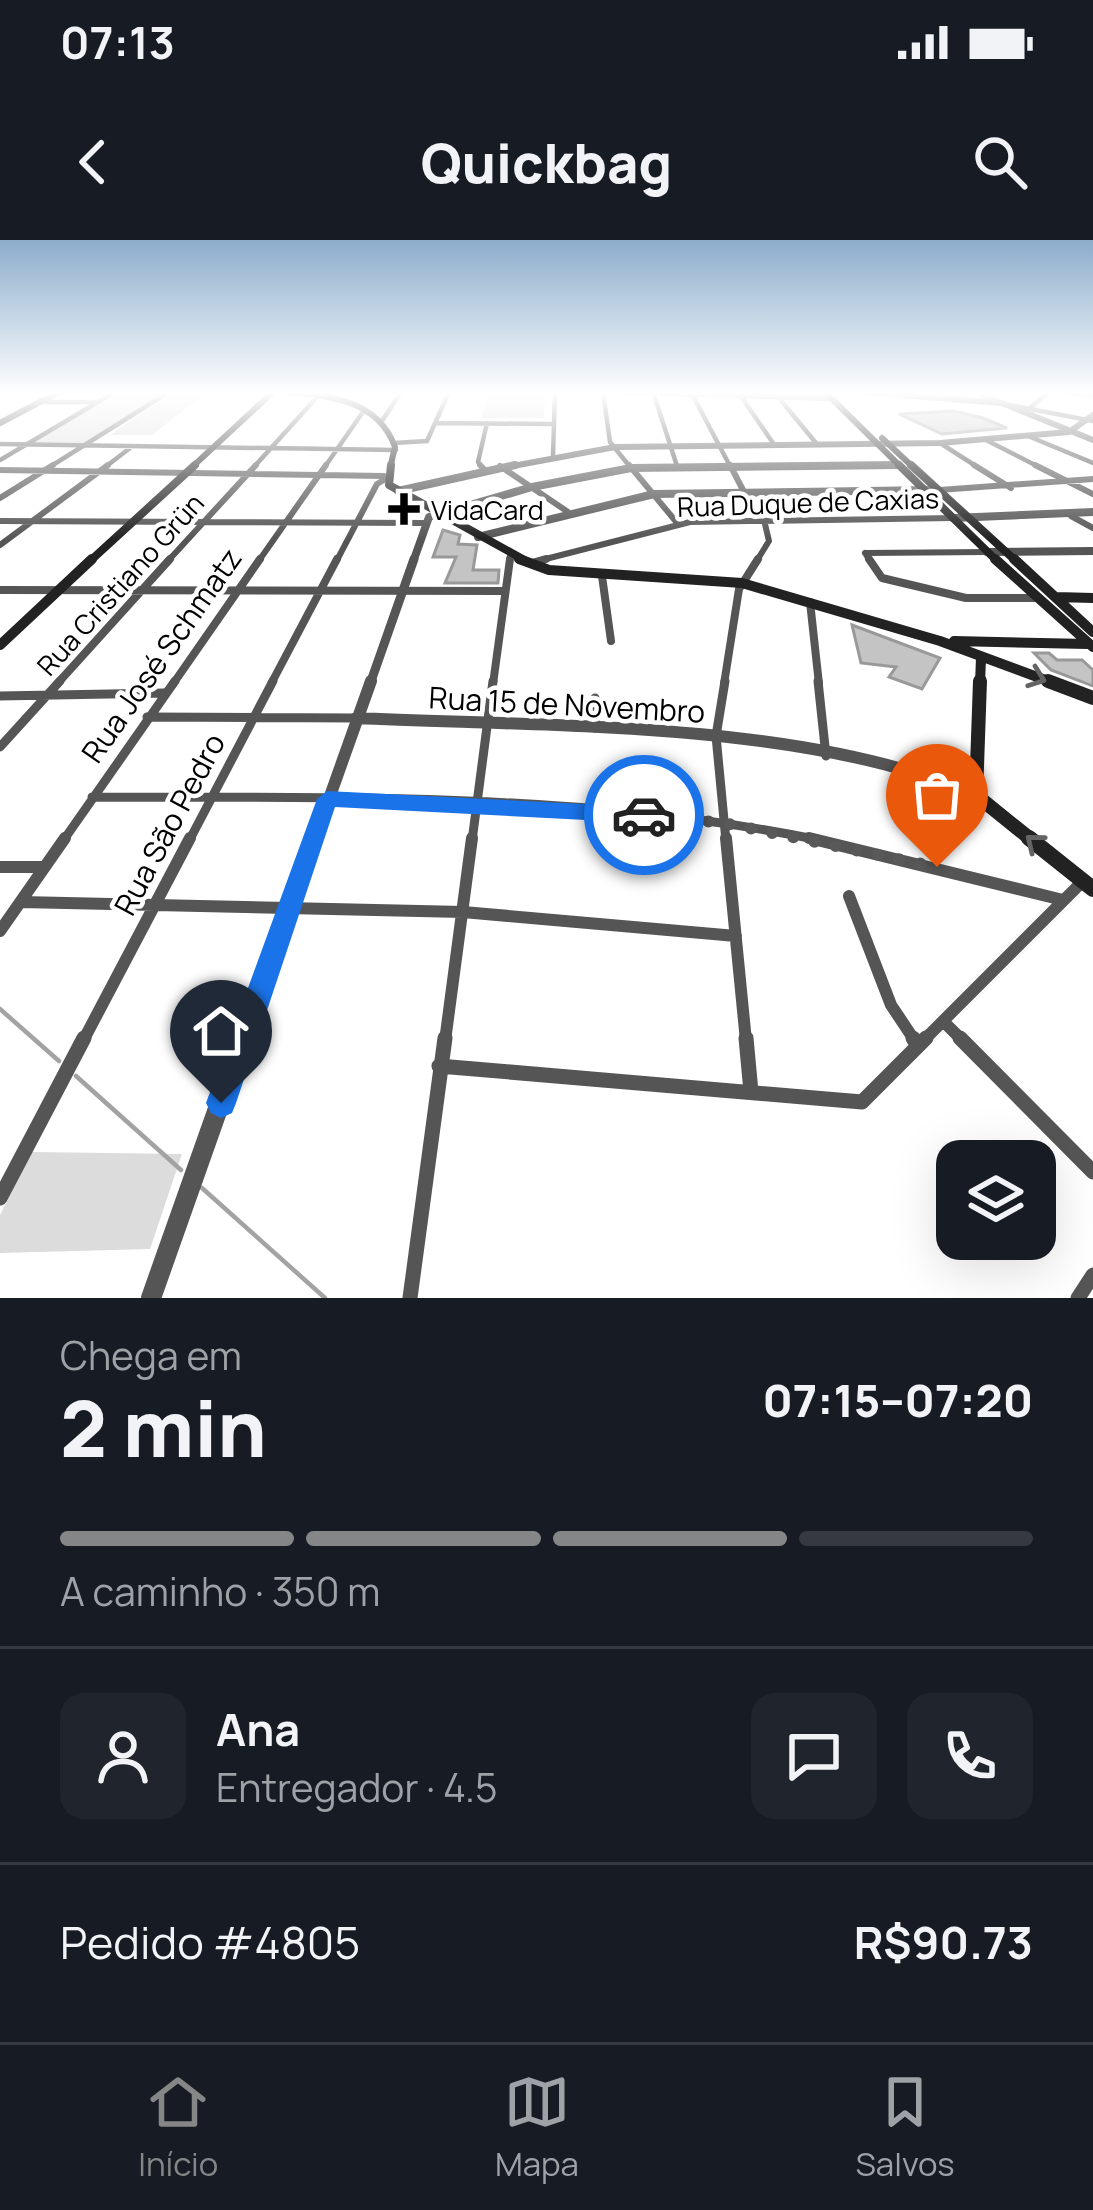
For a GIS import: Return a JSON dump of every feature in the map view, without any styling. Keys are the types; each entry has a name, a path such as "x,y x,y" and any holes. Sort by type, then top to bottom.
{"main road":[{"path":"0,641 216,441"},
{"path":"391,441 390,483 430,518 530,564 602,576 742,583 940,640 1093,698"},
{"path":"887,441 924,490 1035,598 1091,642"},
{"path":"875,443 970,518 1055,597 1091,642"},
{"path":"1055,597 1093,598"},
{"path":"940,640 1091,642"},
{"path":"991,643 981,658 976,795 1090,880"}],"street":[{"path":"0,460 30,441"},
{"path":"0,497 89,441"},
{"name":"Rua Cristiano Grün","path":"0,747 278,441"},
{"name":"Rua José Schmatz","path":"0,931 340,441"},
{"path":"0,444 333,451 425,441"},
{"path":"483,441 478,462 485,470"},
{"path":"554,441 554,455"},
{"path":"614,441 678,524"},
{"path":"668,441 677,466"},
{"path":"944,445 968,441"},
{"path":"989,441 1093,494"},
{"path":"0,470 390,483 615,447 773,442 893,447 1023,441"},
{"path":"1041,441 1093,463"},
{"path":"718,443 743,490"},
{"path":"944,445 1011,488"},
{"path":"0,545 130,448"},
{"path":"0,521 357,524 430,518 532,487 631,468 902,462"},
{"path":"500,466 568,512"},
{"path":"478,537 654,494 1011,488 1093,479"},
{"name":"Rua São Pedro","path":"0,1198 375,488 390,483"},
{"name":"Rua Duque de Caxias","path":"530,564 678,524 1093,512"},
{"path":"1071,516 1093,528"},
{"path":"151,1298 430,518"},
{"path":"751,1092 716,736 742,583 769,541 764,520"},
{"path":"1035,598 966,598 882,578 865,553 1093,552"},
{"path":"410,1298 484,721 510,556"},
{"path":"602,576 611,641"},
{"path":"0,590 504,591"},
{"path":"810,602 826,756"},
{"path":"0,696 164,693"},
{"path":"595,698 596,728"},
{"name":"Rua 15 de Novembro","path":"147,717 484,721 716,736 923,772 976,795"},
{"path":"92,797 475,803 724,823 896,856 1063,900"},
{"path":"0,868 45,867"},
{"path":"439,1066 862,1102 1063,900 1090,880"},
{"path":"849,896 890,1005 918,1046"},
{"path":"21,902 293,904 463,912 736,937"},
{"path":"943,1021 1093,1172"},
{"path":"1078,1298 1093,1275"}],"shaded area":[{"path":"35,441 87,441 81,445"},
{"path":"32,1152 182,1154 150,1249 0,1253 0,1215"}],"building":[{"path":"443,530 460,535 458,544 477,545 473,570 499,570 498,583 445,583 456,557 433,557"},
{"path":"852,625 940,658 922,689 889,677 896,667 861,663"},
{"path":"1034,653 1049,653 1057,660 1082,660 1093,670 1093,686 1051,670"}],"waterway":[{"path":"0,1009 59,1061"},
{"path":"76,1076 181,1170"},
{"path":"202,1188 325,1298"}],"way so far":[{"path":"644,815 724,823 937,867"}],"place":[{"name":"VidaCard","path":"404,509"}],"route":[{"path":"221,1103 327,799 644,815"}]}
